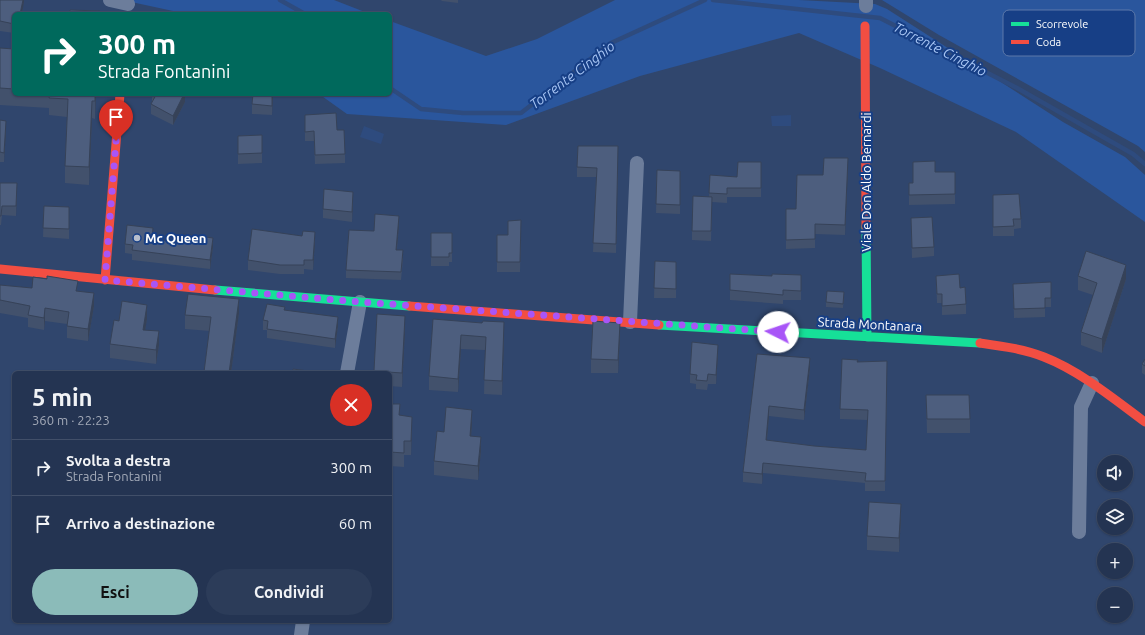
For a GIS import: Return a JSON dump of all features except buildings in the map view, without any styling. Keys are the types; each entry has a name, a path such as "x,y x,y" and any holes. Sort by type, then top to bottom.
{"main road":[{"name":"Viale Don Aldo Bernardi","path":"865,26 867,338"},
{"path":"105,280 120,96"},
{"name":"Strada Montanara","path":"0,269 105,280 360,302 867,338 965,341 1008,347 1044,357 1092,383 1145,422"}],"street":[{"path":"110,0 128,6"},
{"path":"630,322 637,163"},
{"path":"347,371 360,302"},
{"path":"1079,532 1081,407 1092,383"},
{"path":"301,635 303,623"}],"shaded area":[{"path":"122,0 334,0 365,12 178,12"},
{"path":"615,0 799,0 875,4 887,9 1063,122 1125,157 1145,175 1145,222 1016,132 880,68 799,33 640,76 506,125 347,114 322,96 392,96 392,22 486,56 537,39"},
{"path":"882,0 1145,0 1145,152 1138,146 939,35"},
{"path":"791,115 791,126 772,126 771,116"},
{"path":"364,126 384,134 381,144 360,137"}],"waterway":[{"name":"Torrente Cinghio","path":"280,0 301,12"},
{"name":"Torrente Cinghio","path":"392,89 421,109 463,113 521,113 611,43 705,0"},
{"name":"Torrente Cinghio","path":"713,0 880,18 1017,88 1133,154 1145,164"}],"traffic: fast":[{"path":"866,227 867,337"},
{"path":"215,290 409,306"},
{"path":"659,325 980,343"}],"traffic: jam":[{"path":"865,26 866,227"},
{"path":"105,280 120,96"},
{"path":"0,269 215,290"},
{"path":"409,306 659,325"},
{"path":"980,343 1029,352 1057,363 1096,386 1145,422"}],"place":[{"name":"Mc Queen","path":"137,238"}],"route":[{"path":"116,141 105,280 360,302 673,326 778,332"}]}
